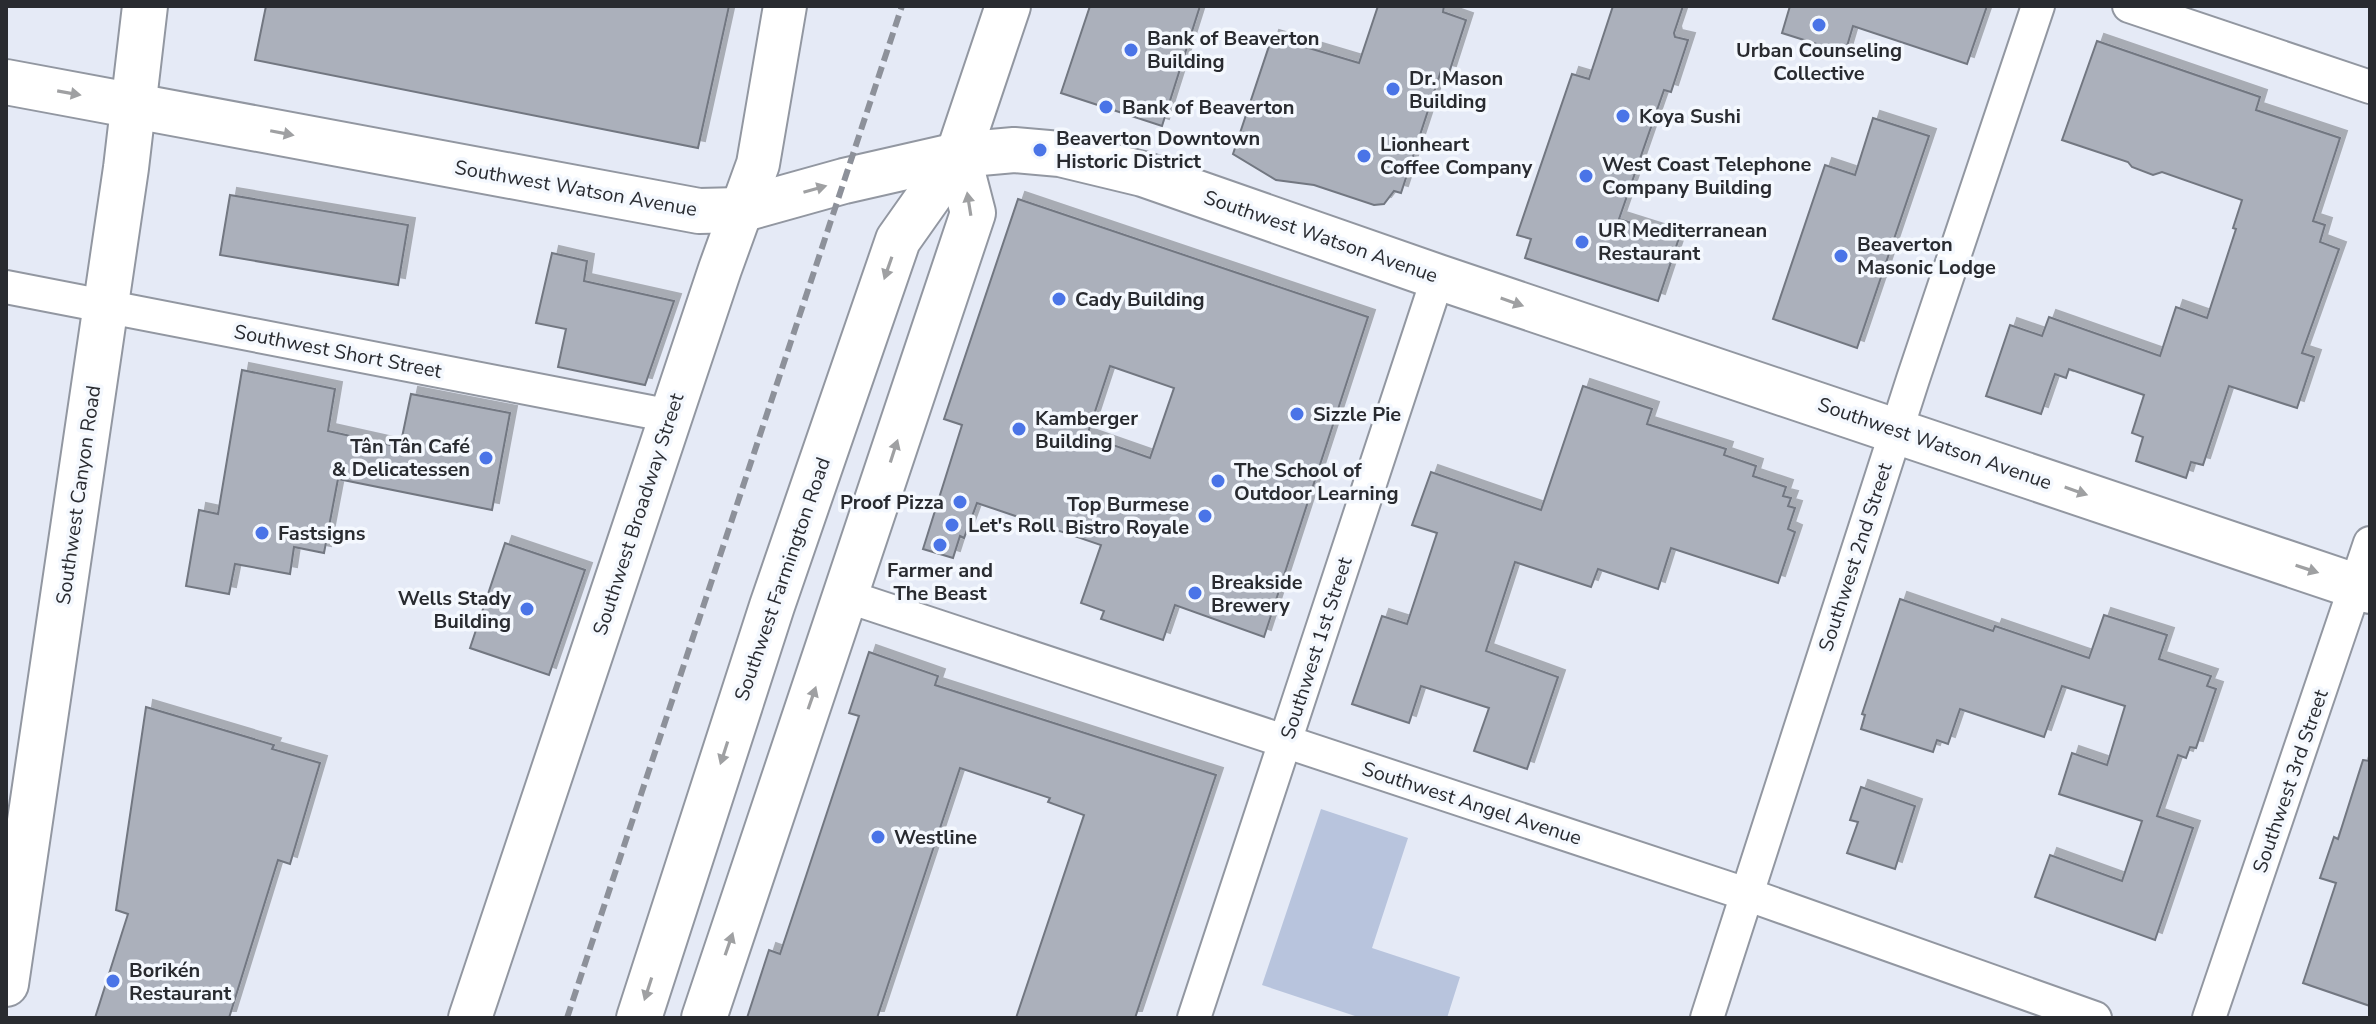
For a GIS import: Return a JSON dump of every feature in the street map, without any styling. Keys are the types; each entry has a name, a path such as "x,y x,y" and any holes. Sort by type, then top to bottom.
{"main road":[{"name":"Southwest Canyon Road","path":"6,984 106,305 145,6"},
{"name":"Southwest Farmington Road","path":"639,1018 772,606 898,240 958,155 1008,6"},
{"name":"Southwest Watson Avenue","path":"6,82 699,211 740,210 883,171 993,150 1033,150 1118,168 2363,588"},
{"path":"704,1018 973,213 958,155"}],"street":[{"name":"Southwest Broadway Street","path":"470,1018 758,164 785,6"},
{"name":"Southwest 2nd Street","path":"1707,1018 2038,6"},
{"path":"2129,6 2370,87"},
{"name":"Southwest 1st Street","path":"1194,1018 1438,277"},
{"name":"Southwest Short Street","path":"6,287 671,416"},
{"name":"Southwest 3rd Street","path":"2209,1018 2363,588 2370,543"},
{"name":"Southwest Angel Avenue","path":"846,596 1746,894 2095,1018"}],"shaded area":[{"path":"1321,809 1408,838 1372,948 1460,977 1447,1018 1361,1018 1262,985"}],"building":[{"path":"266,6 729,6 698,148 255,60"},
{"name":"Bank of Beaverton Building","path":"1090,6 1200,6 1162,126 1061,93"},
{"path":"1378,6 1444,6 1443,12 1466,20 1449,73 1441,71 1401,193 1394,191 1384,204 1374,205 1314,185 1276,180 1233,154 1272,37 1359,63"},
{"name":"West Coast Telephone Company Building","path":"1613,6 1683,6 1674,33 1675,37 1688,40 1671,92 1664,90 1619,219 1679,238 1658,301 1525,258 1531,239 1517,235 1572,74 1589,79"},
{"path":"1790,6 1987,6 1967,64 1853,26 1845,53 1782,33"},
{"path":"2097,41 2260,97 2256,110 2340,138 2313,221 2325,225 2320,242 2339,249 2302,353 2314,357 2297,408 2229,386 2203,465 2191,462 2186,478 2136,461 2143,437 2132,433 2144,395 2069,369 2066,378 2055,374 2041,414 1986,396 2010,325 2042,336 2049,317 2160,356 2176,307 2207,318 2236,229 2233,228 2242,200 2162,172 2153,175 2132,167 2128,162 2062,140"},
{"name":"Beaverton Masonic Lodge","path":"1873,118 1929,136 1857,348 1773,319 1825,165 1855,175"},
{"path":"230,195 408,225 398,285 220,255"},
{"path":"1018,199 1368,317 1264,637 1175,605 1163,640 1101,619 1104,611 1081,603 1101,545 977,503 953,558 923,549 962,425 944,419","holes":["1110,366 1174,388 1150,458 1087,436"]},
{"path":"552,253 587,261 584,281 674,301 645,385 558,367 566,329 536,323"},
{"path":"242,370 335,389 328,431 400,447 411,394 510,413 492,510 338,479 324,553 294,547 290,574 235,564 229,594 186,586 199,510 218,514"},
{"path":"1583,386 1652,409 1647,424 1726,449 1724,455 1756,466 1753,476 1786,487 1783,496 1791,498 1788,506 1795,508 1788,529 1795,532 1778,583 1671,548 1658,589 1598,569 1591,587 1515,562 1486,651 1558,677 1527,769 1474,751 1489,708 1421,686 1409,723 1352,704 1382,616 1407,624 1437,533 1412,525 1431,472 1541,510"},
{"name":"Wells Stady Building","path":"505,543 585,570 549,675 470,648"},
{"path":"1900,599 1993,631 1995,626 2089,658 2104,615 2167,635 2159,659 2211,676 2207,686 2216,689 2196,748 2190,747 2186,758 2178,755 2157,816 2193,828 2155,940 2035,897 2050,855 2122,881 2142,821 2059,794 2072,753 2107,765 2125,706 2062,686 2044,737 1960,709 1948,744 1937,740 1933,752 1861,729 1865,715 1862,714"},
{"name":"Westline","path":"869,652 938,676 935,685 1216,775 1135,1018 1016,1018 1084,815 1048,802 1050,798 960,768 877,1018 747,1018 769,950 780,954 806,876 859,716 849,713"},
{"path":"146,707 274,745 272,749 320,763 290,864 278,860 229,1018 95,1018 128,914 116,910"},
{"path":"2363,760 2370,761 2370,1006 2303,983 2336,883 2320,878 2334,837 2338,839"},
{"path":"1861,787 1915,806 1895,869 1847,853 1858,822 1850,820"}],"railway":[{"path":"567,1018 902,6"}],"place":[{"name":"Urban Counseling Collective","path":"1819,25"},
{"name":"Bank of Beaverton Building","path":"1131,50"},
{"name":"Dr. Mason Building","path":"1393,89"},
{"name":"Bank of Beaverton","path":"1106,107"},
{"name":"Koya Sushi","path":"1623,116"},
{"name":"Beaverton Downtown Historic District","path":"1040,150"},
{"name":"Lionheart Coffee Company","path":"1364,156"},
{"name":"West Coast Telephone Company Building","path":"1586,176"},
{"name":"UR Mediterranean Restaurant","path":"1582,242"},
{"name":"Beaverton Masonic Lodge","path":"1841,256"},
{"name":"Cady Building","path":"1059,299"},
{"name":"Sizzle Pie","path":"1297,414"},
{"name":"Kamberger Building","path":"1019,429"},
{"name":"Tân Tân Café & Delicatessen","path":"486,458"},
{"name":"The School of Outdoor Learning","path":"1218,481"},
{"name":"Proof Pizza","path":"960,502"},
{"name":"Top Burmese Bistro Royale","path":"1205,516"},
{"name":"Let's Roll","path":"952,525"},
{"name":"Fastsigns","path":"262,533"},
{"name":"Farmer and The Beast","path":"940,545"},
{"name":"Breakside Brewery","path":"1195,593"},
{"name":"Wells Stady Building","path":"527,609"},
{"name":"Westline","path":"878,837"},
{"name":"Borikén Restaurant","path":"113,981"}]}
